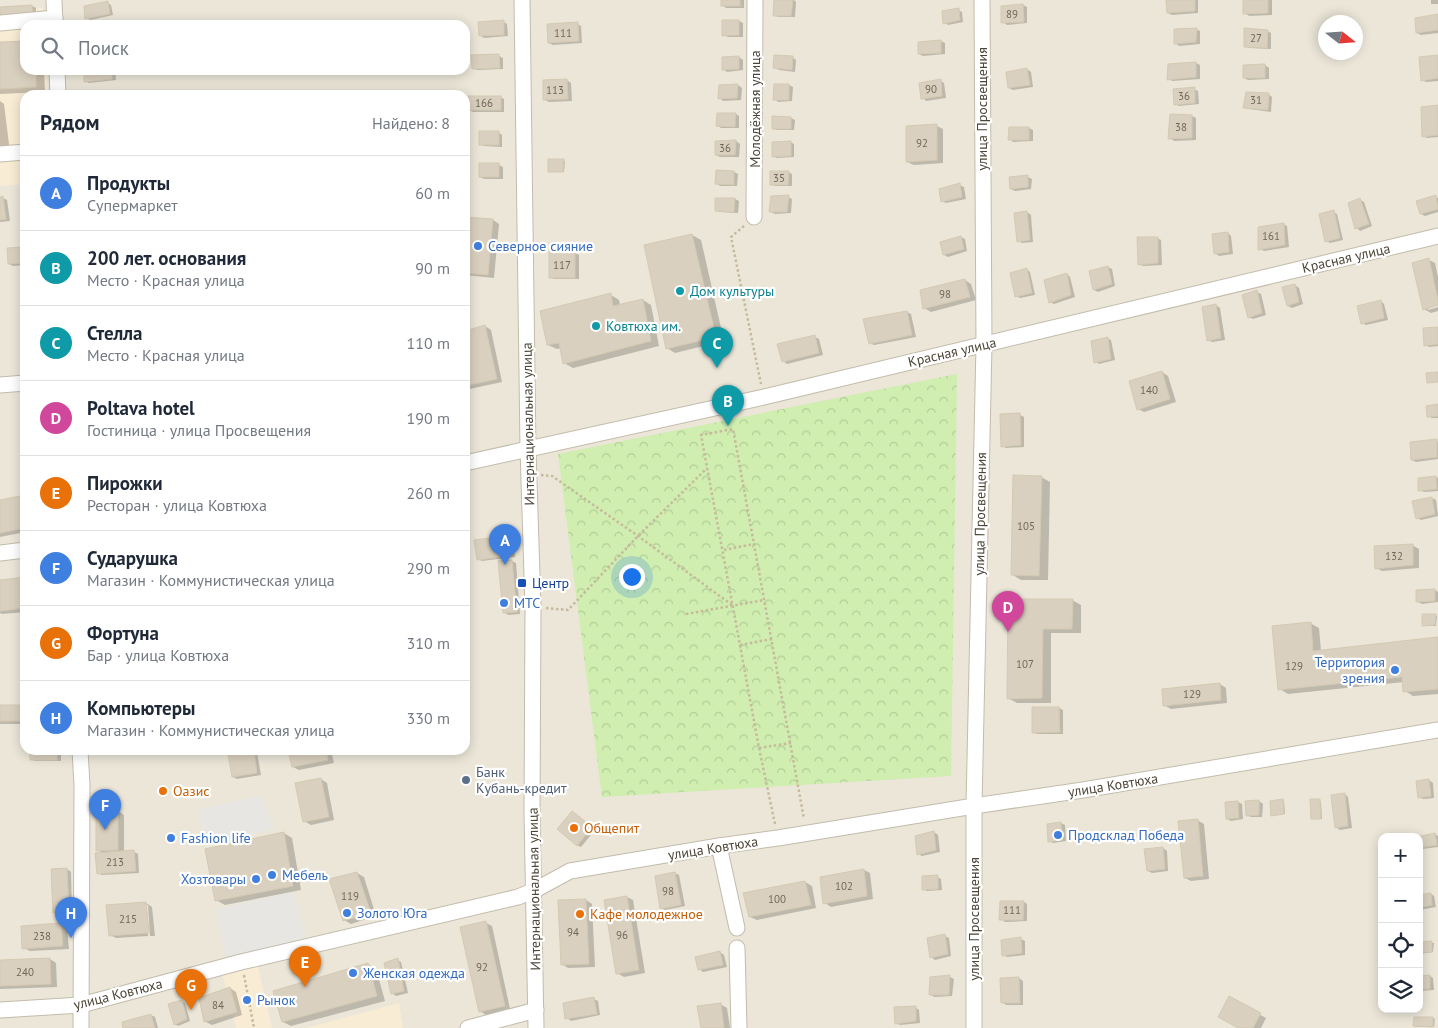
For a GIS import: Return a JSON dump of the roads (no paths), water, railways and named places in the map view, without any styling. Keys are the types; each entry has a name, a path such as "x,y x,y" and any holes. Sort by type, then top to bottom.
{"street":[{"path":"54,0 55,20"},
{"name":"Интернациональная улица","path":"522,0 528,449 533,607 532,813 535,890 536,1028"},
{"name":"Молодёжная улица","path":"754,217 755,0"},
{"name":"улица Просвещения","path":"974,1028 974,806 984,345 982,0"},
{"path":"0,23 20,23"},
{"path":"57,75 58,90"},
{"path":"0,154 20,152"},
{"name":"Красная улица","path":"470,462 984,345 1438,236"},
{"path":"0,385 20,383"},
{"path":"0,553 20,551"},
{"name":"улица Ковтюха","path":"0,1010 81,1005 241,962 518,897 570,871 1083,790 1438,730"},
{"path":"80,755 82,785 81,1028"},
{"path":"719,846 737,928"},
{"path":"737,948 739,1028"},
{"path":"468,1028 536,1010"}],"place":[{"name":"Северное сияние","path":"478,246"},
{"name":"Дом культуры","path":"680,291"},
{"name":"Ковтюха им.","path":"596,326"},
{"name":"Стелла","path":"717,368"},
{"name":"200 лет. основания","path":"728,426"},
{"name":"Продукты","path":"505,565"},
{"name":"Центр","path":"522,583"},
{"name":"МТС","path":"504,603"},
{"name":"Poltava hotel","path":"1008,632"},
{"name":"Территория зрения","path":"1395,670"},
{"name":"Банк Кубань-кредит","path":"466,780"},
{"name":"Оазис","path":"163,791"},
{"name":"Общепит","path":"574,828"},
{"name":"Сударушка","path":"105,830"},
{"name":"Продсклад Победа","path":"1058,835"},
{"name":"Fashion life","path":"171,838"},
{"name":"Мебель","path":"272,875"},
{"name":"Хозтовары","path":"256,879"},
{"name":"Золото Юга","path":"347,913"},
{"name":"Кафе молодежное","path":"580,914"},
{"name":"Компьютеры","path":"71,938"},
{"name":"Женская одежда","path":"353,973"},
{"name":"Пирожки","path":"305,987"},
{"name":"Рынок","path":"247,1000"},
{"name":"Фортуна","path":"191,1010"}]}
